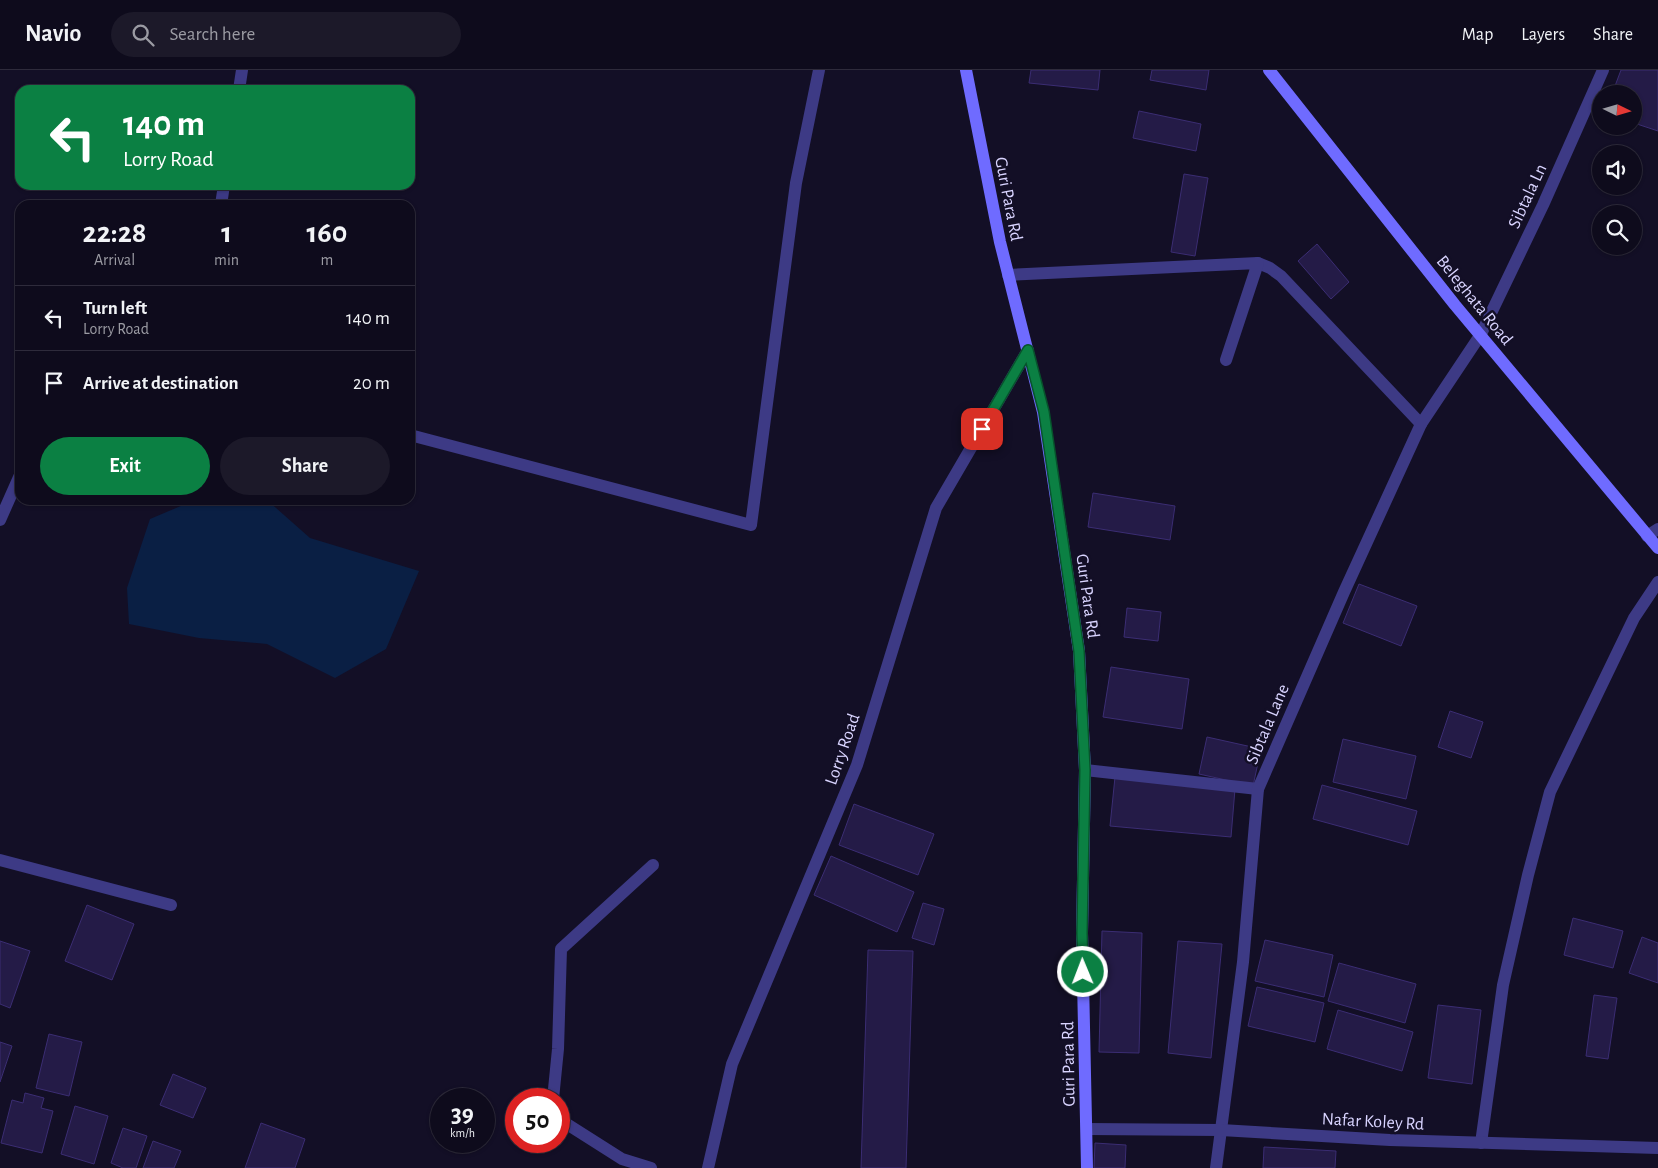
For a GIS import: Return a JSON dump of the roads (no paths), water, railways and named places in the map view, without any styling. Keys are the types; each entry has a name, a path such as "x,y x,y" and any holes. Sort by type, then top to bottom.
{"main road":[{"name":"Guri Para Rd","path":"966,70 1000,242 1044,412 1079,651 1085,770 1082,933 1087,1168"},
{"name":"Beleghata Road","path":"1269,70 1449,297 1653,532 1658,548"}],"street":[{"path":"240,85 242,70"},
{"path":"415,436 751,525 796,183 819,70"},
{"name":"Sibtala Ln","path":"1480,334 1543,205 1602,70"},
{"path":"1226,360 1258,263"},
{"path":"1008,274 1258,263 1270,268 1280,276 1421,424"},
{"name":"Sibtala Lane","path":"1216,1168 1243,962 1258,789 1344,592 1421,424 1480,334"},
{"name":"Lorry Road","path":"708,1168 732,1064 857,765 936,508 1028,350"},
{"path":"0,520 15,486"},
{"path":"1481,1143 1503,985 1528,875 1550,792 1634,618 1658,582"},
{"path":"1085,770 1258,789"},
{"path":"0,860 171,905"},
{"path":"554,1088 558,1049 561,949 653,865"},
{"path":"570,1126 622,1159 651,1168"},
{"name":"Nafar Koley Rd","path":"1087,1129 1221,1130 1481,1143 1658,1148"}],"water":[{"path":"183,505 273,505 310,538 419,571 386,649 335,678 267,644 199,638 129,624 127,588 150,519"}]}
